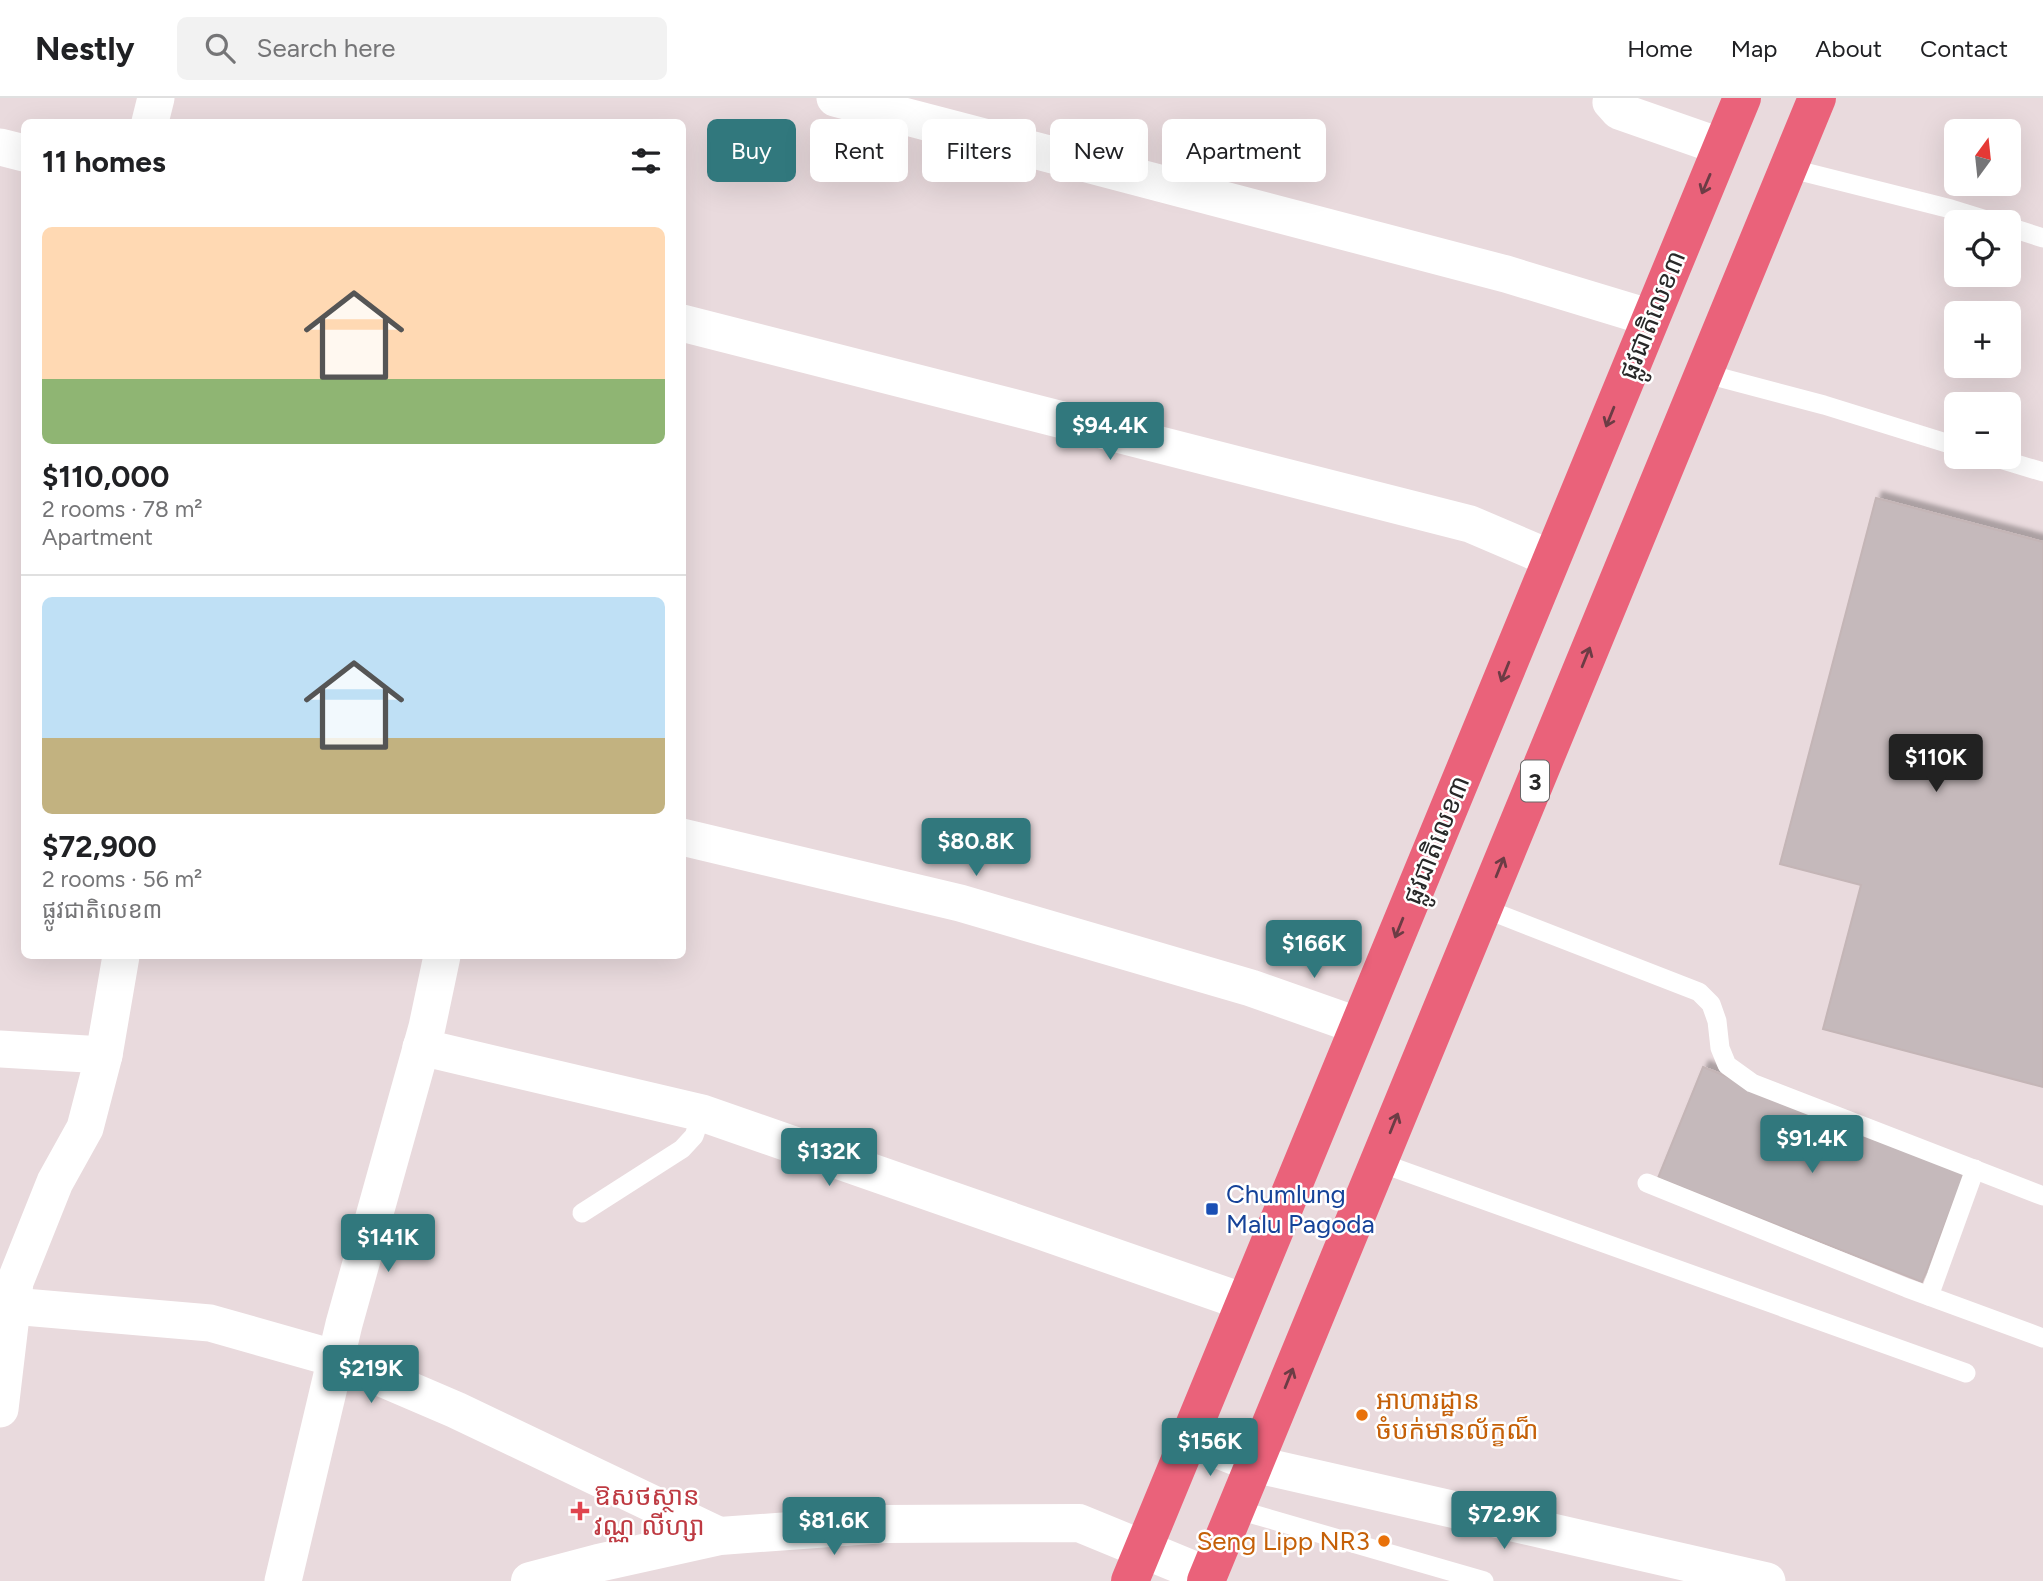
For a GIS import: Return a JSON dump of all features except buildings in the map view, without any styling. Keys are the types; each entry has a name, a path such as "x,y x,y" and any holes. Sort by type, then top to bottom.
{"highway":[{"name":"ផ្លូវជាតិលេខ៣","path":"1136,1565 1742,98"},
{"name":"3","path":"1207,1578 1817,98"}],"street":[{"path":"151,119 156,98"},
{"path":"835,98 1506,274 1651,318"},
{"path":"1612,98 1611,102 1619,111 1721,147"},
{"path":"0,147 21,152"},
{"path":"686,324 1470,524 1552,559"},
{"path":"686,838 960,903 1251,988 1359,1026"},
{"path":"0,1409 15,1282 55,1182 85,1128 104,1055 120,959"},
{"path":"284,1581 344,1324 421,1046 441,959"},
{"path":"421,1046 702,1114 1244,1302"},
{"path":"0,1049 104,1055"},
{"path":"12,1306 210,1323 337,1359 456,1410 720,1536"},
{"path":"1188,1438 1254,1464 1767,1581"},
{"path":"530,1581 720,1536 886,1524 1079,1522 1136,1565 1207,1578"}],"lane":[{"path":"1788,168 1954,210"},
{"path":"2021,231 2043,238"},
{"path":"1703,373 1824,405 1944,442"},
{"path":"2021,465 2043,472"},
{"path":"1483,908 1699,992 1711,1004 1717,1021 1720,1048 1727,1065 1752,1083 2043,1196"},
{"path":"582,1213 682,1149 694,1136 702,1114"},
{"path":"1378,1162 1966,1373"},
{"path":"1928,1296 1975,1169"},
{"path":"1647,1183 1928,1296 2043,1338"},
{"path":"1235,1509 1484,1581"}],"place":[{"name":"Chumlung Malu Pagoda","path":"1212,1209"},
{"name":"អាហារដ្ឋាន ចំបក់មានល័ក្ខណ៏","path":"1362,1415"},
{"name":"ឱសថស្ថាន វណ្ណ លីហ្សា","path":"580,1511"},
{"name":"Seng Lipp NR3","path":"1384,1541"}]}
